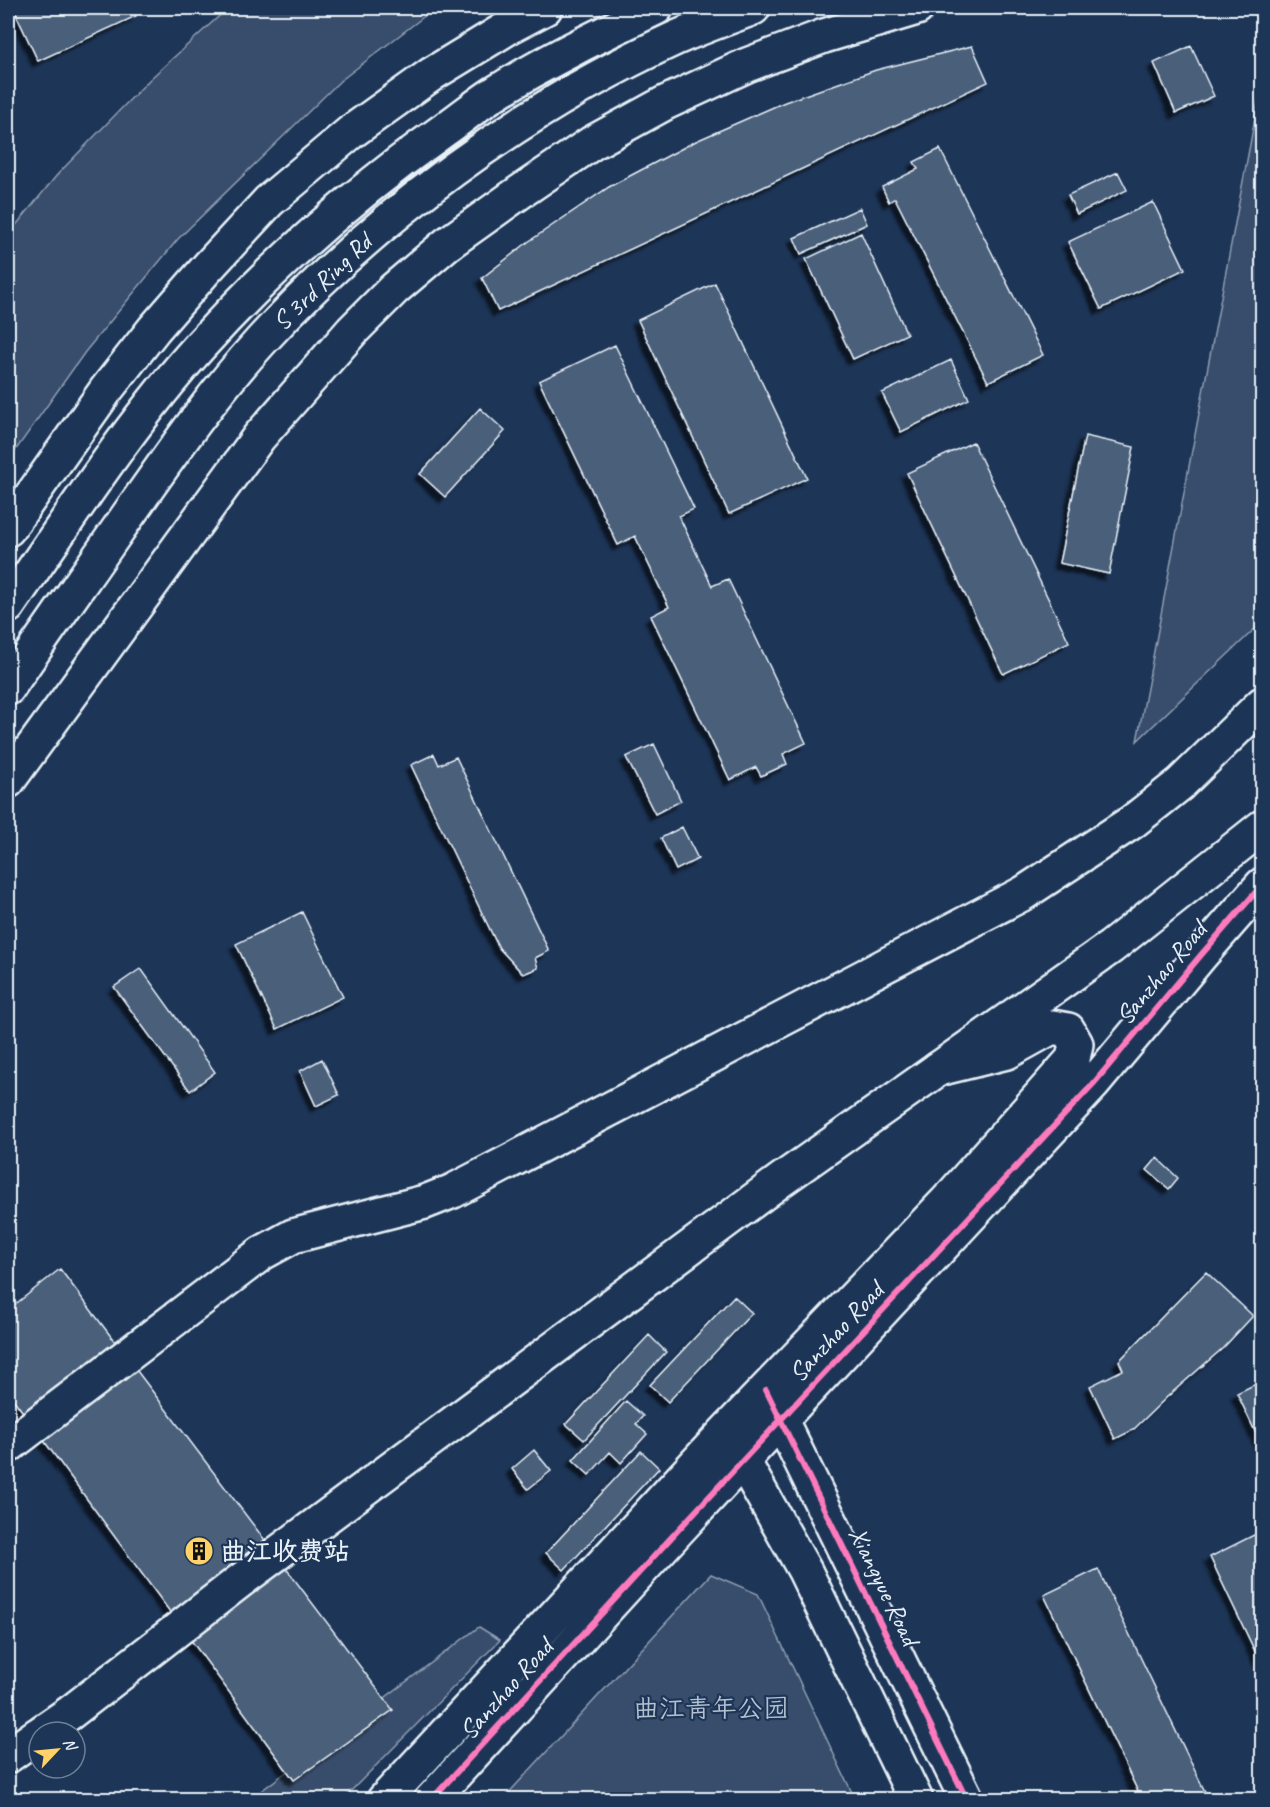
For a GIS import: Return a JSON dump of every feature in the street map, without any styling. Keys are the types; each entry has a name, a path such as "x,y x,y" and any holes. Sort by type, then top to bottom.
{"main road":[{"path":"8,530 106,390 154,329 269,201 351,132 432,74 545,8"},
{"name":"S 3rd Ring Rd","path":"8,606 142,417 199,347 263,281 332,217 412,153 496,93 586,42 656,8"},
{"name":"S 3rd Ring Rd","path":"8,688 162,467 209,404 260,342 317,284 384,223 523,122 594,80 676,38 753,8"},
{"path":"8,782 259,437 352,331 394,289 447,244 520,192 592,143 665,103 747,65 824,36 917,8"},
{"path":"8,1446 262,1253 293,1236 425,1202 453,1191 1024,893 1131,822 1180,784 1263,704"},
{"path":"59,1720 240,1581 781,1180 1111,947 1263,828"},
{"name":"Sanzhao Road","path":"431,1800 742,1460 1094,1083 1263,885"},
{"name":"Sanzhao Road","path":"384,1800 726,1431 945,1202 1073,1059 1076,1044 1068,1030 1052,1027 1007,1052 937,1070"},
{"name":"Xiangyue Road","path":"766,1390 967,1800"},
{"path":"726,1431 805,1571 916,1800"},
{"path":"8,1756 27,1742"}],"green space":[{"path":"228,8 435,8 340,81 178,239 85,352 8,461 8,235 57,175 150,79"},
{"path":"1262,81 1262,622 1137,741"},
{"name":"曲江青年公园","path":"711,1574 758,1594 855,1799 503,1799"},
{"path":"479,1627 500,1640 343,1799 249,1800"}],"building":[{"path":"13,8 132,8 136,16 38,61"},
{"path":"972,46 988,82 498,311 482,278 528,242 609,187 696,141 785,102 876,70"},
{"path":"1191,46 1214,96 1176,113 1154,63"},
{"path":"940,149 1043,355 988,382 895,198 889,202 882,187 918,169 914,162"},
{"path":"1118,172 1127,190 1077,214 1068,195"},
{"path":"1153,202 1185,269 1101,309 1068,242"},
{"path":"860,208 867,224 801,254 794,238"},
{"path":"861,233 907,334 853,359 806,259"},
{"path":"715,283 807,478 729,514 638,320"},
{"path":"615,345 694,509 679,516 712,586 728,579 806,743 783,754 787,764 761,776 756,767 730,780 651,616 669,607 635,536 618,545 539,381"},
{"path":"951,360 969,399 901,432 882,393"},
{"path":"480,408 505,431 445,497 420,474"},
{"path":"1085,436 1134,447 1109,574 1059,563"},
{"path":"973,442 1069,642 1003,674 907,473"},
{"path":"654,744 681,801 655,814 626,757"},
{"path":"434,754 439,765 456,757 549,951 535,958 538,968 523,974 499,948 480,909 411,765"},
{"path":"682,827 698,859 676,870 661,838"},
{"path":"302,912 343,997 277,1029 236,944"},
{"path":"140,969 215,1072 190,1091 114,987"},
{"path":"322,1059 339,1095 316,1106 300,1071"},
{"path":"1157,1158 1178,1178 1169,1189 1147,1170"},
{"name":"曲江收费站","path":"60,1269 393,1710 294,1780 8,1392 8,1310"},
{"path":"1206,1272 1252,1317 1223,1348 1133,1430 1115,1439 1090,1386 1123,1370 1119,1361"},
{"path":"734,1296 752,1313 668,1402 650,1385"},
{"path":"649,1335 666,1352 584,1440 566,1424"},
{"path":"1262,1381 1262,1446 1237,1393"},
{"path":"626,1401 643,1416 636,1424 647,1434 621,1463 610,1452 589,1475 573,1460"},
{"path":"534,1450 551,1471 528,1489 512,1469"},
{"path":"641,1451 659,1468 564,1570 546,1553"},
{"path":"1262,1531 1262,1666 1210,1557"},
{"path":"1098,1569 1209,1800 1142,1800 1044,1595"}],"cycle path":[{"path":"431,1800 679,1529 1094,1083 1262,885"},
{"path":"766,1390 967,1800"}],"place":[{"name":"曲江收费站","path":"199,1551"}]}
